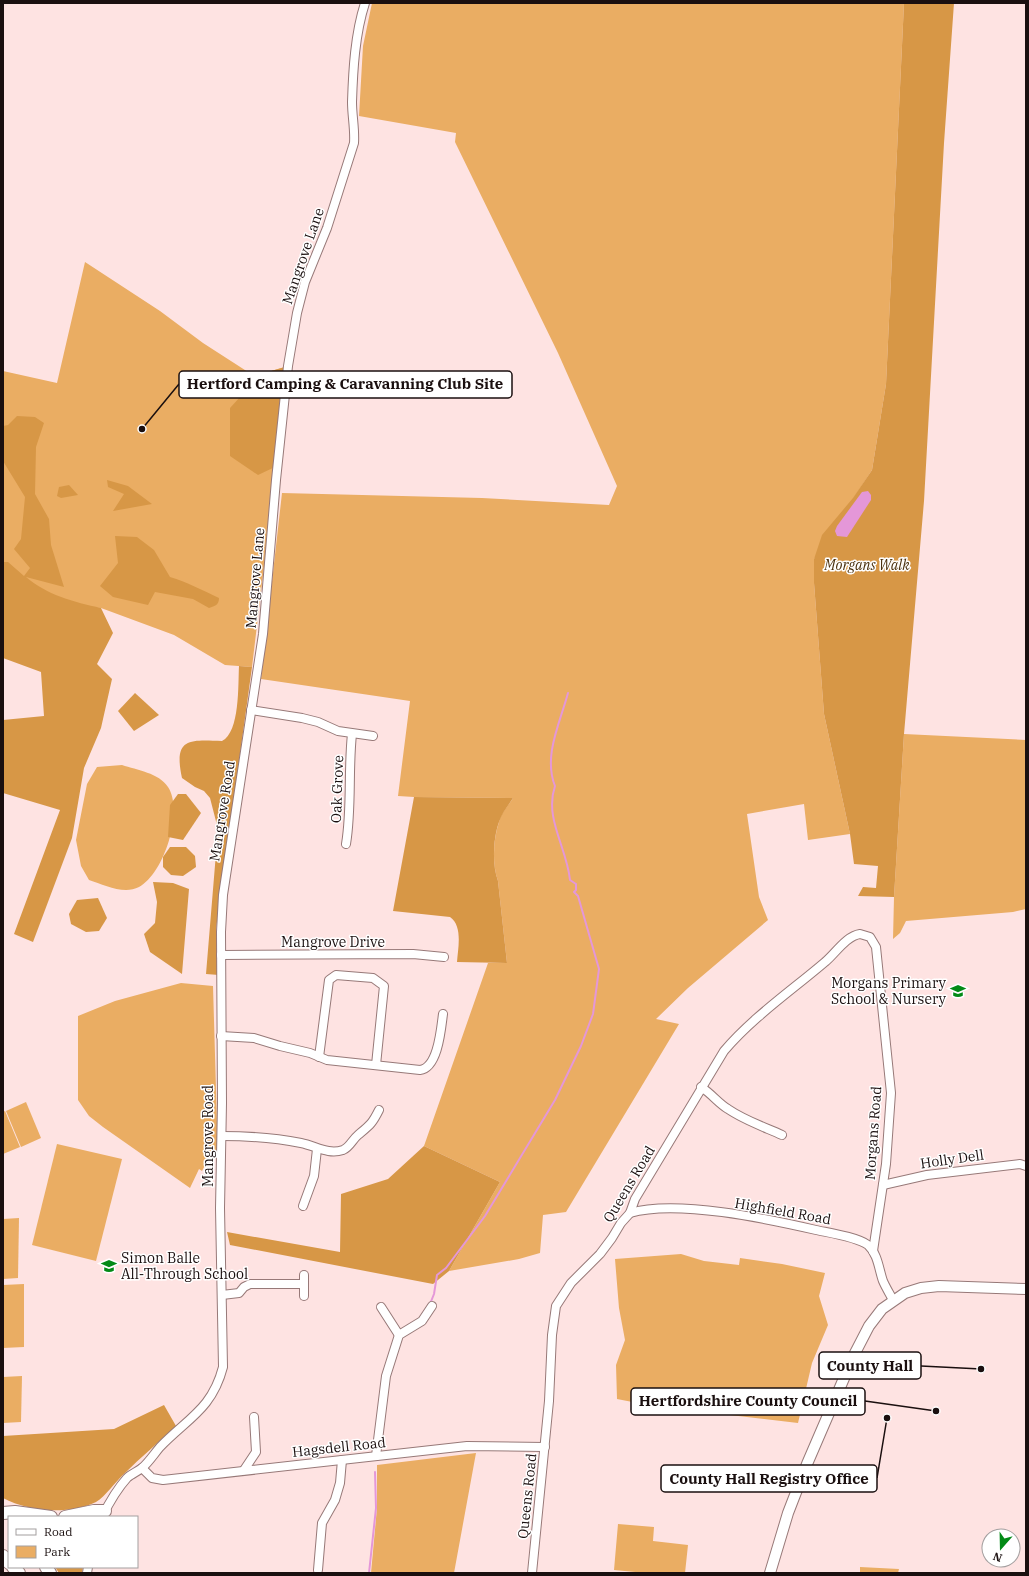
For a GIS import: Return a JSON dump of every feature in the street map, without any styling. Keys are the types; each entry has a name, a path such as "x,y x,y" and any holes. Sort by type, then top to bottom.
{"highway":[{"path":"70,1516 94,1511 104,1514"},
{"path":"3,1514 15,1512 44,1516"}],"main road":[{"path":"770,1573 791,1505 854,1355 874,1318 893,1300 912,1290 939,1286 1026,1289"}],"street":[{"name":"Mangrove Lane","path":"251,710 263,634 276,480 292,341 305,282 327,228 354,143 352,104 353,73 358,34 365,3"},
{"path":"251,710 306,719 318,722 332,730 373,736"},
{"name":"Mangrove Road","path":"104,1514 128,1477 142,1468 161,1447 201,1410 209,1400 223,1367 220,1208 222,1136 222,911 227,867 251,710"},
{"name":"Oak Grove","path":"346,844 351,806 350,767 352,734"},
{"name":"Morgans Road","path":"856,935 863,934 870,937 876,947 889,1059 891,1111 883,1185 873,1251"},
{"name":"Queens Road","path":"532,1573 545,1448 552,1334 556,1306 565,1290 600,1254 630,1212 635,1199 724,1051 737,1036 825,962 847,941 856,935"},
{"name":"Mangrove Drive","path":"221,955 412,954 444,957"},
{"path":"319,1057 329,980 336,975 373,978 384,986 376,1065"},
{"path":"221,1036 254,1038 310,1053 326,1060 420,1070 428,1068 437,1047 444,1014"},
{"path":"701,1087 712,1094 725,1107 735,1114 782,1136"},
{"path":"222,1136 282,1140 302,1143 317,1149 332,1152 347,1147 358,1134 367,1129 379,1110"},
{"path":"303,1206 314,1176 317,1149"},
{"name":"Holly Dell","path":"883,1185 927,1175 1020,1164 1026,1166"},
{"name":"Highfield Road","path":"630,1212 647,1209 668,1208 707,1211 752,1218 834,1234 860,1241 868,1245 873,1251"},
{"path":"873,1251 884,1282 893,1300"},
{"path":"304,1275 304,1296"},
{"path":"222,1295 239,1293 244,1287 250,1284 304,1284"},
{"path":"376,1456 386,1376 400,1335 422,1321 432,1306"},
{"path":"380,1307 400,1335"},
{"path":"244,1470 256,1452 254,1417"},
{"name":"Hagsdell Road","path":"142,1468 152,1478 158,1480 467,1446 545,1448"},
{"path":"318,1570 322,1523 335,1500 340,1483 342,1460"}],"green space":[{"path":"372,3 904,3 886,384 872,470 814,559 814,583 824,714 850,834 808,840 804,804 747,814 759,897 768,920 688,988 656,1019 679,1024 566,1212 543,1215 540,1253 519,1259 449,1271 500,1182 424,1146 488,963 507,963 494,852 495,836 500,819 513,798 398,796 410,701 261,679 282,493 482,498 609,505 617,486 558,353 455,142 456,133 359,116 363,46"},
{"name":"Morgans Walk","path":"904,3 954,3 944,143 924,501 904,734 894,897 858,896 863,887 876,888 878,866 854,864 850,834 824,714 814,583 814,559 822,535 853,498 872,470 886,384"},
{"path":"85,262 160,311 203,343 248,372 261,374 288,366 252,667 225,665 174,635 101,608 3,602 3,371 57,383"},
{"path":"285,367 277,466 258,475 230,456 230,408 261,374"},
{"path":"17,416 35,417 44,423 36,447 35,494 49,519 51,545 64,587 26,577 43,589 61,597 101,608 113,633 97,664 112,679 101,728 84,768 72,838 33,942 14,934 60,810 3,793 3,720 44,716 41,672 3,658 3,562 8,562 24,576 30,568 14,549 21,539 25,497 3,461 3,426 8,425"},
{"path":"107,480 128,486 152,504 113,511 124,494 108,487"},
{"path":"69,485 78,495 61,498 57,496 59,487"},
{"path":"115,536 137,537 154,550 170,577 219,598 217,604 209,608 193,599 155,592 148,605 113,597 100,586 118,563"},
{"path":"239,666 252,667 216,929 219,975 206,974 218,829 210,798 204,791 182,778 180,755 182,748 193,741 222,741 228,736 232,728 237,707"},
{"path":"135,693 159,715 134,731 118,711"},
{"path":"904,734 1026,740 1026,909 1013,912 906,921 900,933 893,939 894,897"},
{"path":"122,765 153,775 164,782 168,787 172,798 174,811 169,841 156,869 148,880 139,887 127,890 107,887 89,880 81,866 76,840 87,784 97,767"},
{"path":"178,794 186,794 201,813 183,840 168,837 170,805"},
{"path":"414,797 513,798 499,822 495,836 494,852 507,963 457,962 459,938 457,926 450,917 393,911"},
{"path":"170,847 186,847 195,856 196,867 183,876 171,875 163,867 163,857"},
{"path":"153,882 173,883 189,889 182,974 150,952 144,934 155,923 157,902"},
{"path":"98,898 107,918 99,931 86,932 71,924 69,914 77,900"},
{"path":"181,983 213,986 218,1158 208,1159 202,1171 199,1169 190,1188 89,1116 78,1100 78,1016 115,1001"},
{"path":"26,1102 41,1138 21,1147 6,1111"},
{"path":"5,1111 20,1147 3,1154 3,1112"},
{"path":"57,1144 122,1159 96,1261 32,1245"},
{"path":"424,1146 500,1182 449,1271 433,1284 230,1245 227,1232 340,1252 341,1194 388,1179"},
{"path":"19,1218 18,1278 3,1279 3,1219"},
{"path":"681,1254 704,1261 739,1265 740,1258 782,1264 825,1273 819,1296 828,1325 812,1363 798,1423 653,1406 617,1399 616,1365 625,1340 619,1308 615,1259"},
{"path":"24,1284 24,1347 3,1348 3,1285"},
{"path":"22,1376 21,1422 3,1423 3,1377"},
{"path":"164,1405 176,1426 130,1468 96,1502 74,1509 49,1510 37,1509 13,1503 3,1498 3,1436 114,1429"},
{"path":"476,1453 454,1573 371,1573 377,1508 377,1465"},
{"path":"618,1524 654,1527 653,1541 688,1545 685,1573 646,1573 614,1570"},
{"path":"860,1567 899,1569 898,1573 860,1573"},
{"path":"56,1568 83,1568 82,1573 59,1573"}],"shaded area":[{"path":"868,491 871,495 871,500 847,537 837,536 835,531 837,526 862,492"}],"waterway":[{"path":"430,1304 434,1294 437,1275 446,1268 485,1216 555,1100 581,1046 593,1014 599,969 578,896 574,892 576,890 576,884 570,880 552,810 552,798 555,786 552,775 552,751 557,728 568,693"},
{"path":"369,1573 376,1508 375,1472"}],"place":[{"name":"Hertford Camping & Caravanning Club Site","path":"142,429"},
{"name":"Morgans Primary School & Nursery","path":"958,991"},
{"name":"Simon Balle All-Through School","path":"109,1266"},
{"name":"County Hall","path":"981,1369"},
{"name":"Hertfordshire County Council","path":"936,1411"},
{"name":"County Hall Registry Office","path":"887,1418"}]}
